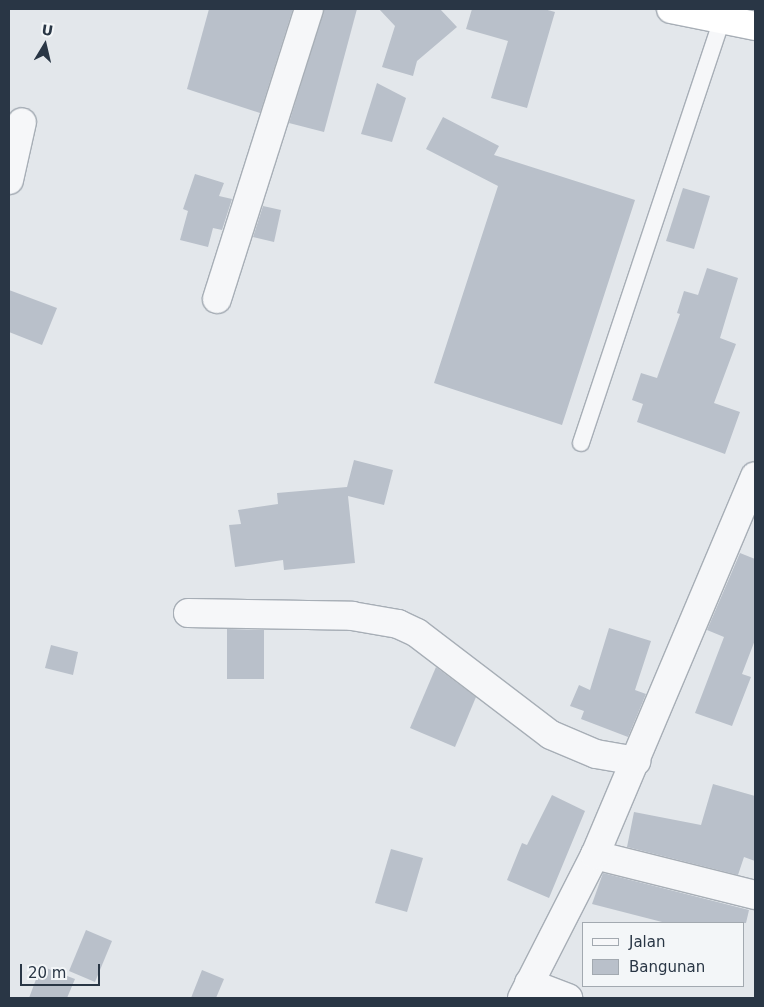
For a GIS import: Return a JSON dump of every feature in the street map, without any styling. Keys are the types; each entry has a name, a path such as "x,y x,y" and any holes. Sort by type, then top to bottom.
{"highway":[{"path":"671,9 721,21 755,26"}],"street":[{"path":"217,299 309,9"},
{"path":"9,180 22,122"},
{"path":"568,998 526,991 596,855 755,476"},
{"path":"188,614 352,616 398,624 417,633 551,735 596,754 636,761"},
{"path":"596,855 755,895"}],"lane":[{"path":"581,443 721,21"}],"building":[{"path":"209,9 293,9 260,113 187,89"},
{"path":"324,9 357,9 324,132 289,123"},
{"path":"379,9 440,9 457,27 417,61 413,76 382,67 395,26"},
{"path":"472,9 544,9 555,12 527,108 491,98 508,41 466,29"},
{"path":"377,83 406,98 392,142 361,134"},
{"path":"443,117 499,146 494,155 635,200 562,425 434,383 498,186 426,149"},
{"path":"195,174 224,183 219,196 232,199 222,230 213,228 208,247 180,240 188,211 183,209"},
{"path":"683,188 710,196 694,249 666,241"},
{"path":"263,206 281,210 274,242 253,237"},
{"path":"707,268 738,278 720,338 736,344 714,403 740,412 725,454 637,422 643,404 632,400 641,373 657,378 680,314 677,313 684,291 698,295"},
{"path":"9,290 57,308 42,345 9,332"},
{"path":"354,460 393,470 384,505 348,496 355,563 284,570 283,560 235,567 229,525 241,524 238,510 278,504 277,493 347,487"},
{"path":"740,553 755,559 755,640 742,674 751,677 732,726 695,713 724,637 707,630"},
{"path":"609,628 651,641 635,690 646,694 628,737 581,719 584,711 570,706 579,685 590,690"},
{"path":"227,629 264,630 264,679 227,679"},
{"path":"51,645 78,652 73,675 45,668"},
{"path":"436,667 476,697 455,747 410,728"},
{"path":"713,784 755,796 755,861 744,857 738,875 627,847 634,812 701,825"},
{"path":"552,795 585,811 549,898 507,880 522,843 527,845"},
{"path":"391,849 423,858 407,912 375,903"},
{"path":"603,873 749,910 746,923 662,922 592,904"},
{"path":"86,930 112,941 95,982 69,971"},
{"path":"41,966 75,979 67,998 29,998"},
{"path":"202,970 224,979 216,998 191,998"}]}
